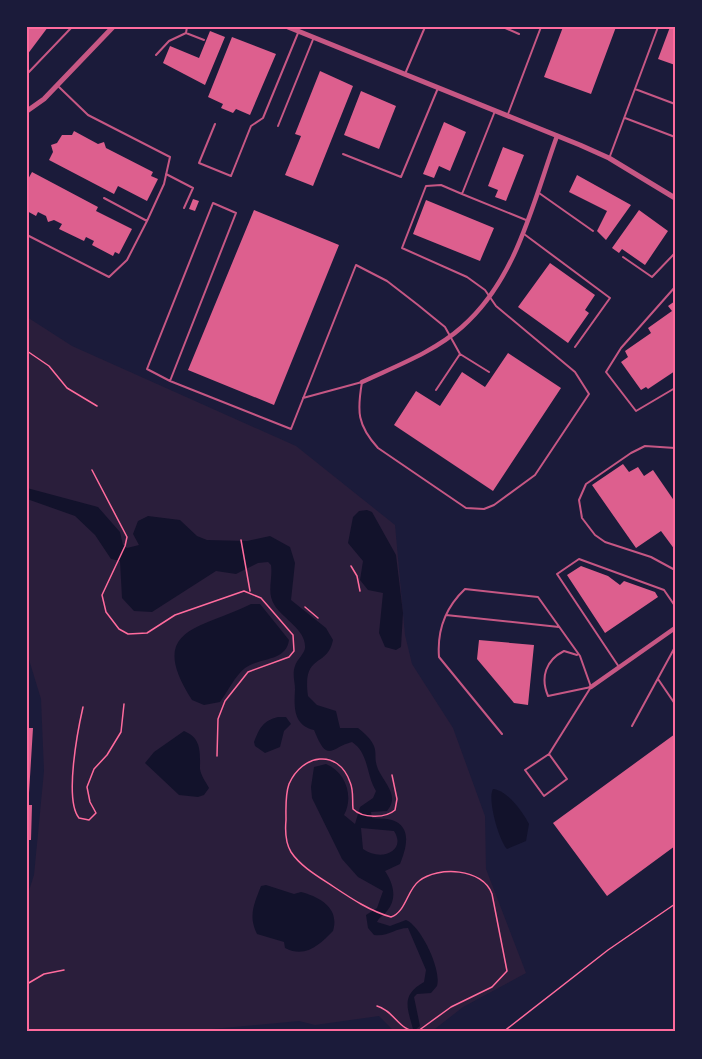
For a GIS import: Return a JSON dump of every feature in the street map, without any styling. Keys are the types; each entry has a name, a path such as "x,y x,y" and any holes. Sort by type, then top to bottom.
{"street":[{"path":"27,111 57,85 114,27"},
{"path":"288,27 609,158 675,198"},
{"path":"362,382 449,336 490,298 513,257 556,136"},
{"path":"591,687 675,628"}],"lane":[{"path":"27,74 72,27"},
{"path":"186,33 187,27"},
{"path":"405,75 424,27"},
{"path":"503,27 519,34"},
{"path":"508,116 540,27"},
{"path":"609,158 658,27"},
{"path":"215,124 199,163 231,176 250,126 262,118 298,31"},
{"path":"156,55 168,41 186,33 204,40"},
{"path":"278,126 314,37"},
{"path":"27,235 109,277 127,260 147,221 166,174 170,157 88,115 57,85"},
{"path":"343,154 401,177 438,88"},
{"path":"635,89 675,104"},
{"path":"462,194 495,111"},
{"path":"625,118 675,136"},
{"path":"166,174 194,188 184,208"},
{"path":"303,398 362,382 357,409 360,420 378,448 466,508 484,509 494,505 535,475 589,394 575,372 496,306 485,290 467,276 402,248 426,186 441,185 526,220"},
{"path":"537,192 593,231"},
{"path":"104,198 147,221"},
{"path":"170,381 236,213 213,202 147,369 170,381 291,429 356,264 387,281 445,327 460,354 489,372"},
{"path":"522,233 610,298 575,347"},
{"path":"623,257 652,277 675,253"},
{"path":"675,287 621,348 606,372 636,411 675,388"},
{"path":"436,390 460,354"},
{"path":"675,448 645,446 631,453 586,484 579,500 582,518 595,535 605,542 651,557 675,570"},
{"path":"620,667 557,574 579,559 664,590 675,606"},
{"path":"502,734 439,657 438,644 446,615 465,589 538,597 580,656 591,687"},
{"path":"446,615 560,627"},
{"path":"632,726 675,647"},
{"path":"580,656 571,651 557,655 547,667 545,689 548,696 591,687"},
{"path":"658,680 675,704"},
{"path":"549,754 567,779 544,796 525,770 549,754 591,687"}],"path":[{"path":"27,351 49,366 73,393 97,406"},
{"path":"92,470 124,531 125,546 105,586 103,603 112,622 128,634 147,633 175,615 235,593 250,591 261,598 291,630 295,643 294,651 289,657 255,667 237,682 220,711 217,756"},
{"path":"241,540 250,591"},
{"path":"351,566 357,576 360,591"},
{"path":"305,606 318,618"},
{"path":"83,707 74,746 74,808 79,818 88,820 96,813 87,795 89,778 121,732 124,704"},
{"path":"376,1006 390,1011 406,1029 418,1031 451,1007 492,987 507,971 492,894 490,888 481,881 451,870 435,872 412,888 398,913 387,916 357,902 304,866 290,850 285,834 290,783 303,764 310,759 328,759 344,770 351,784 353,809 357,813 373,816 385,816 395,810 397,799 392,775"},
{"path":"503,1032 608,950 675,904"},
{"path":"27,984 44,974 63,970"}],"shaded area":[{"path":"27,317 72,346 296,446 395,525 405,635 412,664 453,728 485,816 486,869 526,973 463,1007 431,1032 395,1032 379,1016 315,1025 299,1021 179,1032 27,1032 27,897 34,875 44,771 41,699 27,653"},
{"path":"27,488 98,507 120,532 123,545 127,548 139,545 133,534 138,521 148,516 180,520 197,536 207,540 247,541 270,536 290,547 295,563 291,600 326,628 333,640 326,655 316,662 309,673 308,696 317,705 336,711 340,728 358,728 372,742 377,767 391,792 392,801 387,811 371,812 372,818 399,823 405,833 406,845 400,864 385,871 392,886 392,901 377,922 390,926 406,920 412,924 424,939 433,960 438,979 437,986 431,993 417,994 414,997 420,1026 415,1030 409,1014 408,1002 412,992 424,982 426,970 408,928 374,935 368,928 366,915 377,908 383,891 358,877 342,859 312,798 314,767 326,764 339,773 348,793 344,815 355,824 360,807 373,798 376,791 362,752 358,747 352,742 330,751 327,750 319,741 314,730 307,728 298,720 295,709 294,672 296,663 304,651 304,640 272,601 271,565 268,562 258,563 236,574 216,571 152,612 134,611 122,598 120,561 111,559 95,535 75,516 27,499","holes":["361,828 394,831 397,844 390,852 377,854 363,849"]},
{"path":"359,511 372,512 396,555 403,613 401,647 396,650 385,647 379,633 383,593 368,590 360,580 363,561 348,543 353,517"},
{"path":"251,604 260,604 289,640 287,647 278,656 251,665 241,671 220,702 204,705 192,700 179,676 174,658 177,644 198,626"},
{"path":"278,717 286,717 291,724 284,731 280,747 265,753 255,746 254,742 263,725"},
{"path":"184,731 197,742 202,777 209,788 204,795 198,797 179,795 145,763 154,752"},
{"path":"493,789 509,797 529,824 526,841 507,849 495,820"},
{"path":"266,885 294,894 301,892 321,900 334,916 333,931 312,948 300,952 285,948 284,942 257,934 252,916 253,910 261,886"}],"building":[{"path":"27,27 48,27 27,55"},
{"path":"563,27 616,27 591,94 544,77"},
{"path":"670,27 675,27 675,65 658,59"},
{"path":"210,31 225,37 205,85 163,63 170,46 199,58"},
{"path":"232,37 276,54 250,115 236,109 233,113 221,108 223,104 208,97"},
{"path":"320,71 353,86 313,186 285,175 301,136 295,134"},
{"path":"361,91 396,106 379,149 344,135"},
{"path":"444,122 466,132 450,171 439,166 434,178 423,174"},
{"path":"74,131 98,144 104,142 106,148 153,172 151,176 158,179 147,201 118,186 114,194 49,160 53,152 51,145 57,143 62,135 72,135"},
{"path":"503,147 524,155 506,201 495,197 498,190 488,186"},
{"path":"32,172 98,207 96,211 132,229 119,254 115,252 113,256 92,245 94,241 86,237 84,241 59,229 62,224 54,220 48,222 46,216 38,212 36,216 27,211 27,181"},
{"path":"577,175 631,205 606,240 597,231 607,211 569,192"},
{"path":"193,199 199,201 195,211 189,209"},
{"path":"426,200 494,228 480,261 413,234"},
{"path":"254,210 339,245 274,405 188,370"},
{"path":"639,210 668,231 645,265 622,249 619,253 612,248"},
{"path":"550,263 595,295 585,310 589,313 568,343 518,307"},
{"path":"675,301 675,371 648,389 646,387 641,390 621,362 628,357 625,351 651,333 648,328 672,311 668,306"},
{"path":"508,353 561,388 493,491 394,425 416,391 440,406 462,372 485,387"},
{"path":"623,464 629,472 638,467 644,476 653,470 675,502 675,550 661,531 636,548 592,485"},
{"path":"581,566 608,576 620,585 624,581 655,592 658,597 605,633 567,575"},
{"path":"479,640 534,645 528,705 514,703 477,659"},
{"path":"27,728 33,728 29,793 27,793"},
{"path":"675,734 675,846 607,896 553,823"},
{"path":"27,805 32,805 31,840 27,840"}]}
